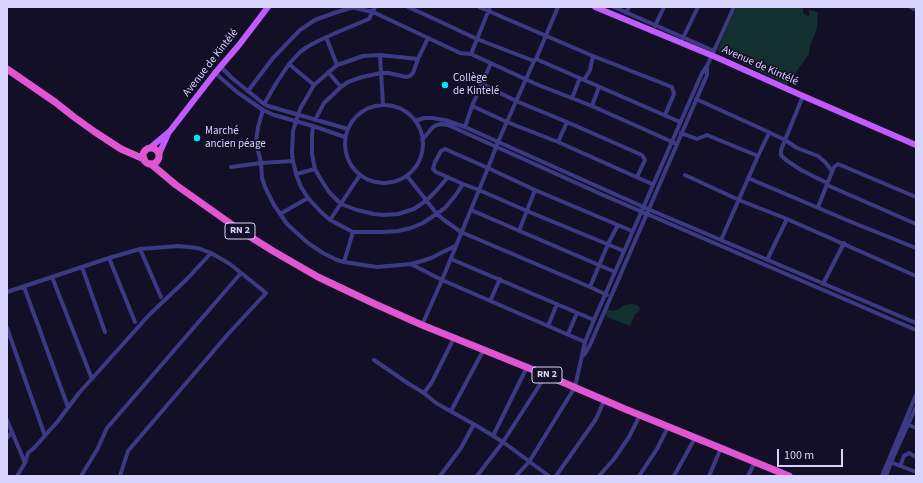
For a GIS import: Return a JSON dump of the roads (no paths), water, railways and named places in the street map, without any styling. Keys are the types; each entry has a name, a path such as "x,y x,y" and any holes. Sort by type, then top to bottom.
{"highway":[{"name":"RN 2","path":"7,69 79,120 125,150 144,156 147,163 154,163 176,185 241,231 273,252 318,277 422,325 484,349 575,387 604,401 785,475"},
{"path":"144,156 147,149 151,148 157,150 159,158 154,163"}],"main road":[{"name":"Avenue de Kintélé","path":"151,148 170,131 268,7"},
{"name":"Avenue de Kintélé","path":"595,7 713,53 803,96 916,145"},
{"name":"Avenue de Kintélé","path":"159,154 170,131"}],"street":[{"path":"264,104 289,64 307,47 326,37 366,21 369,19 375,7"},
{"path":"408,7 477,39 582,79 680,122"},
{"path":"480,7 489,9 546,36 672,88 674,94 665,115"},
{"path":"422,325 451,259 497,144 558,7"},
{"path":"614,7 713,53"},
{"path":"626,12 628,7"},
{"path":"655,26 664,7"},
{"path":"683,38 698,7"},
{"path":"516,476 529,462 575,387 585,342 594,320 702,72 707,66 734,7"},
{"path":"910,7 916,10"},
{"path":"248,91 283,46 300,30 315,20 334,12 355,8 373,12 460,53 471,54 677,144"},
{"path":"471,54 489,9"},
{"path":"326,37 337,65"},
{"path":"315,120 324,103 348,82 381,73 409,77 413,73 428,38"},
{"path":"418,59 380,55 363,56 337,65 314,85 298,115 293,131 293,161 296,174 301,187 308,198 321,212 330,220 353,232 398,231 423,223 445,208 463,184"},
{"path":"380,55 383,105"},
{"path":"572,98 582,79 590,70 593,56"},
{"path":"464,127 491,63"},
{"path":"289,64 314,85"},
{"path":"221,66 232,78 264,104 348,129"},
{"path":"582,359 590,345 707,75 707,66"},
{"path":"328,72 341,87"},
{"path":"215,73 237,92 274,116 313,126 345,137"},
{"path":"482,84 516,101 642,155 645,160 637,177"},
{"path":"592,106 599,87"},
{"path":"803,96 781,150 782,155 786,160 827,184 916,224"},
{"path":"696,99 770,133 797,148 818,156 832,171"},
{"path":"383,105 405,111 415,121 421,132 422,154 416,166 407,176 396,182 384,184 371,181 360,175 353,168 347,158 345,137 354,119 362,112 372,107 383,105"},
{"path":"472,106 652,184"},
{"path":"263,110 258,127 256,142 261,163 264,187 274,206 290,227 308,243 323,253 344,262 377,267 411,264 431,258 456,246"},
{"path":"415,121 424,118 432,118 444,120 464,127 646,214 916,330"},
{"path":"558,142 567,122"},
{"path":"422,140 433,127 441,124 448,125 497,144 643,206 916,324"},
{"path":"313,126 312,148 315,169 329,192 341,204 356,210 384,215 398,214 414,209 436,192 448,177"},
{"path":"682,133 697,139 707,135 758,156"},
{"path":"721,240 758,156 770,133"},
{"path":"624,251 436,172 433,169 435,162 441,151 445,149 535,190 632,231"},
{"path":"231,167 293,161"},
{"path":"818,207 834,166 838,164 916,197"},
{"path":"296,174 315,169"},
{"path":"330,220 360,175"},
{"path":"685,175 739,200 844,243 916,276"},
{"path":"407,176 437,214 461,232 610,297"},
{"path":"748,178 916,248"},
{"path":"519,231 535,190"},
{"path":"280,214 308,198"},
{"path":"471,210 615,272"},
{"path":"767,260 787,219"},
{"path":"590,287 608,244 618,225"},
{"path":"344,262 353,232"},
{"path":"823,284 844,243"},
{"path":"7,292 140,249 178,246 198,248 211,253 230,264 266,293 229,333 128,451 120,476"},
{"path":"140,249 161,297"},
{"path":"16,476 28,453 45,436 92,379 150,314 188,278 211,253"},
{"path":"109,258 135,322"},
{"path":"451,259 594,320"},
{"path":"411,264 442,280 585,342"},
{"path":"82,267 106,332"},
{"path":"81,476 108,428 241,273"},
{"path":"52,277 92,379"},
{"path":"490,301 500,279"},
{"path":"24,287 68,407"},
{"path":"548,326 557,304"},
{"path":"568,334 577,313"},
{"path":"7,328 45,436"},
{"path":"424,393 434,378 454,338"},
{"path":"451,411 484,349"},
{"path":"374,360 424,393 436,403 503,442 550,476"},
{"path":"493,436 527,367"},
{"path":"477,476 503,442 546,375"},
{"path":"886,476 916,395"},
{"path":"556,476 596,419 604,401"},
{"path":"906,424 916,407"},
{"path":"599,476 614,459 640,415"},
{"path":"7,420 24,463"},
{"path":"440,476 461,448 474,424"},
{"path":"906,424 916,428"},
{"path":"639,476 657,449 668,427"},
{"path":"7,438 12,432"},
{"path":"674,476 695,438"},
{"path":"709,476 721,448"},
{"path":"900,466 904,456 907,454 916,457"},
{"path":"748,476 755,462"},
{"path":"890,462 916,472"},
{"path":"882,476 890,462"}],"place":[{"name":"Collège de Kintelé","path":"445,85"},
{"name":"Marché ancien péage","path":"197,138"}]}
